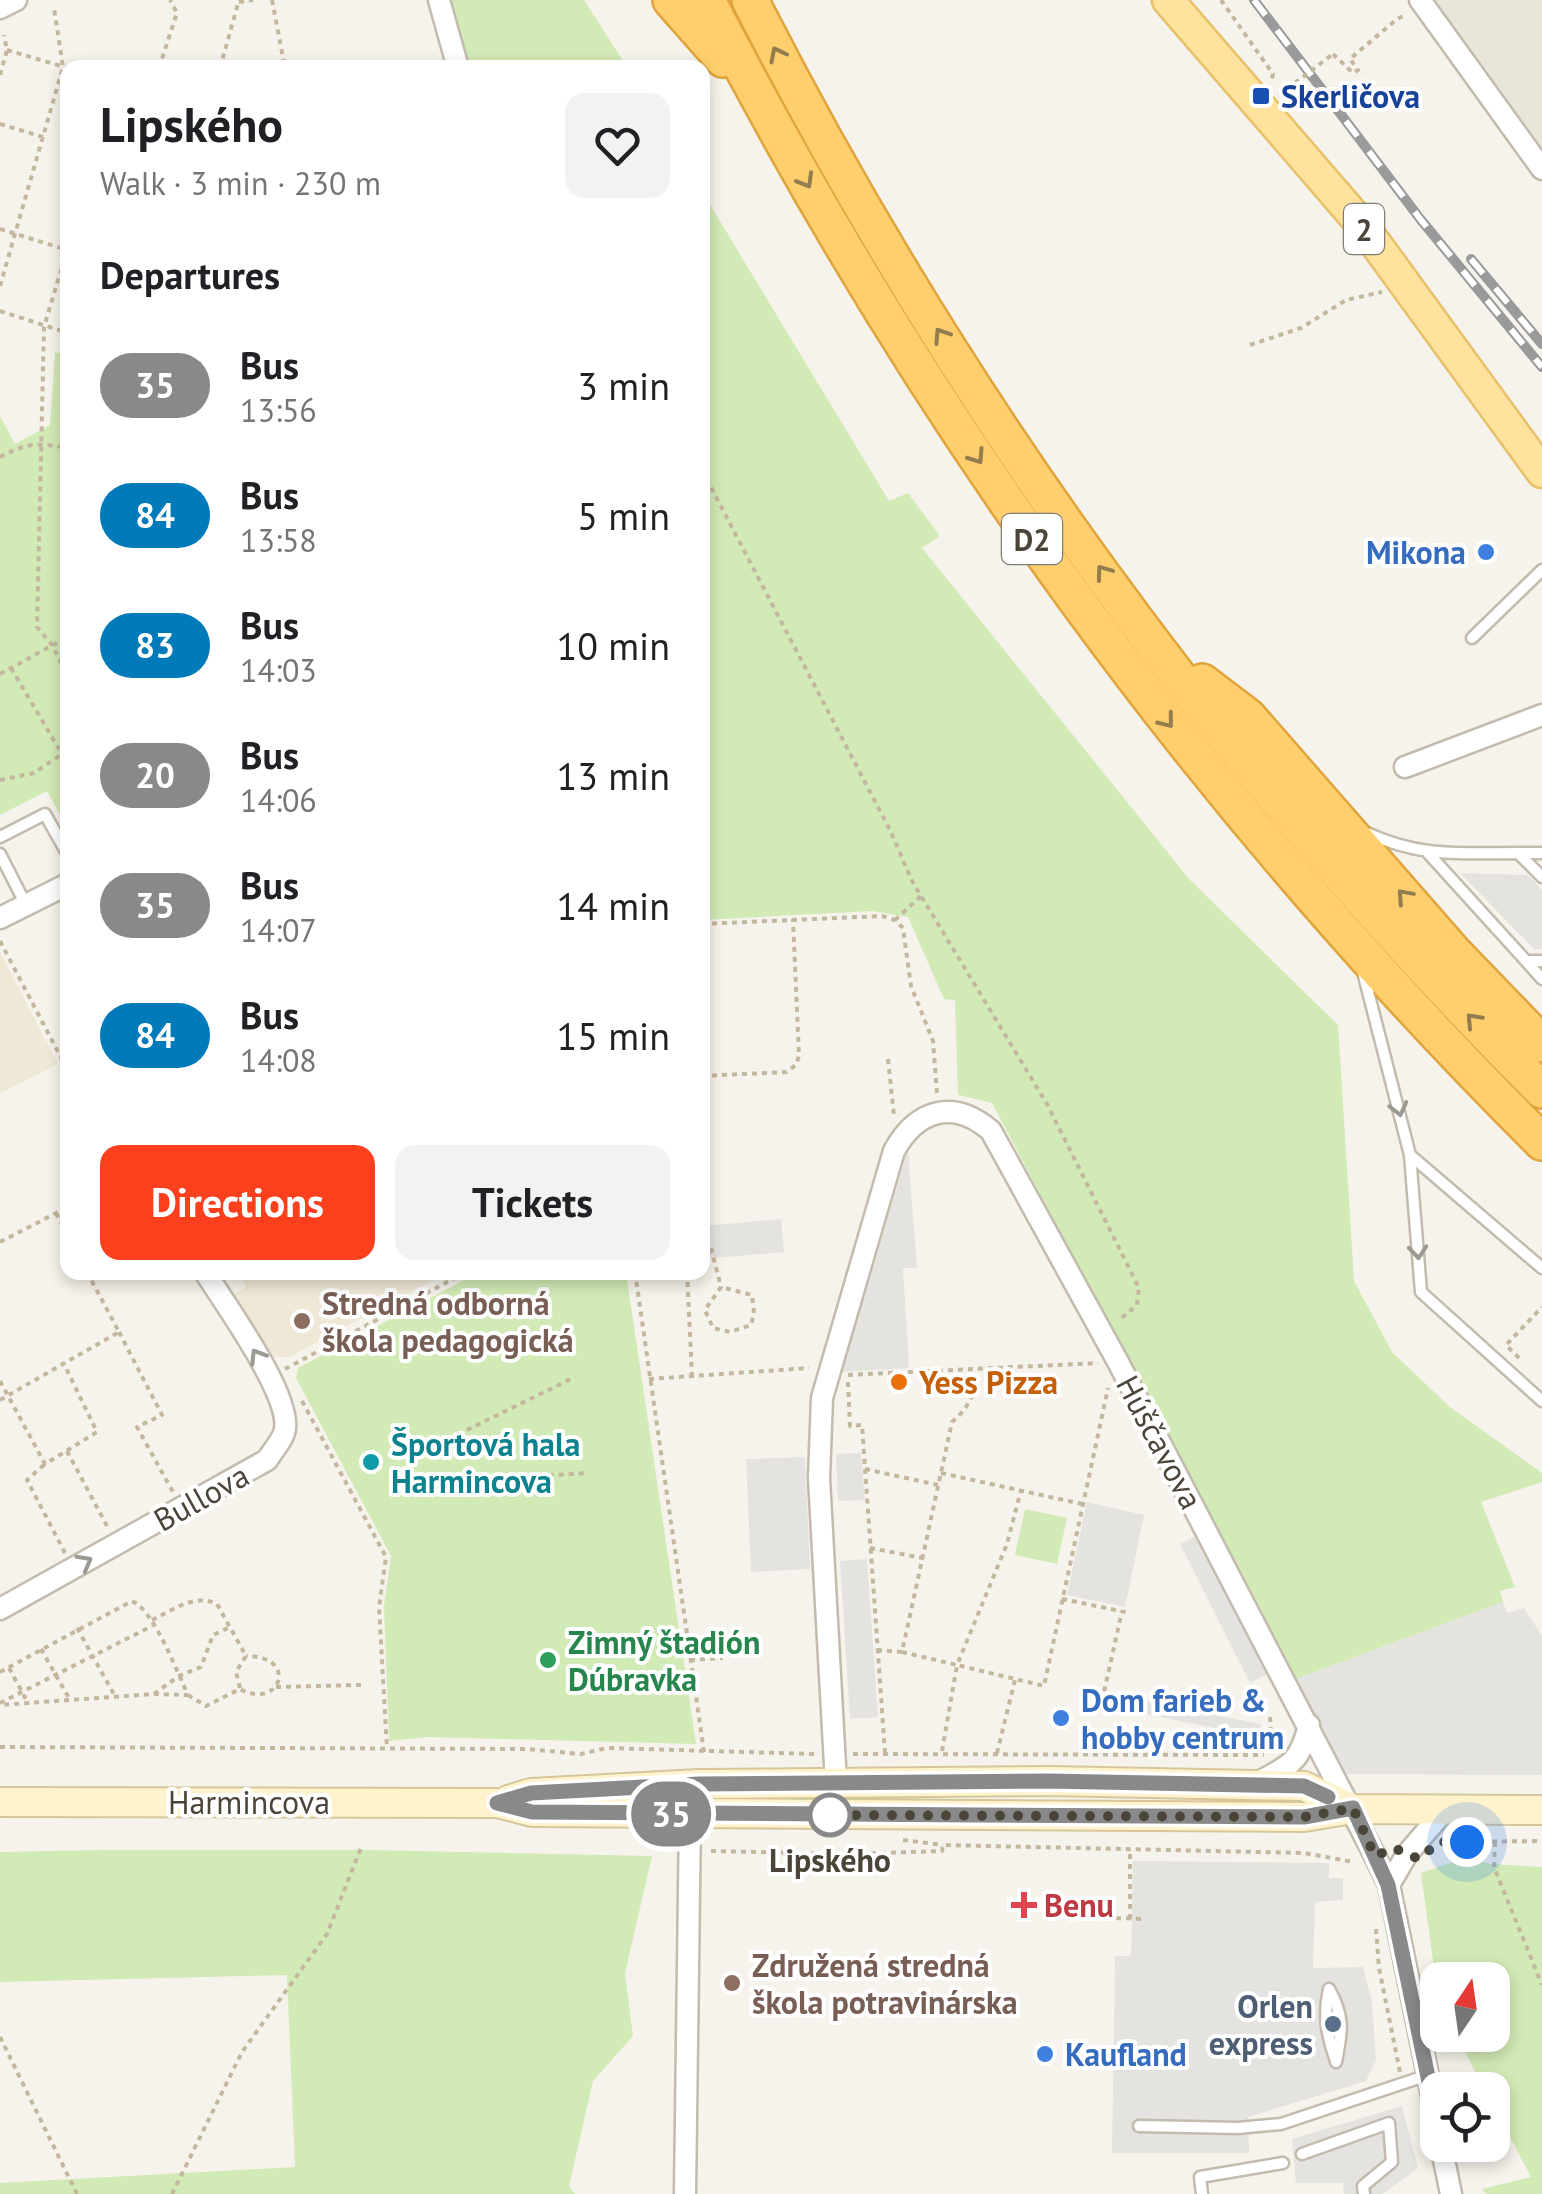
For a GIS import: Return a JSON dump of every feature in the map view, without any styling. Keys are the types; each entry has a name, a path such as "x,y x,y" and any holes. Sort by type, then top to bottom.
{"highway":[{"path":"671,0 757,97"},
{"name":"D2","path":"707,0 757,97 902,346 1054,572 1246,822 1462,1062 1542,1142"},
{"name":"D2","path":"750,0 787,73 935,326 1013,446 1161,651 1274,794 1385,925 1542,1090"},
{"path":"1161,651 1248,717 1454,953 1542,1044"}],"main road":[{"name":"2","path":"1168,0 1362,225 1542,472"}],"street":[{"path":"0,8 16,0"},
{"path":"438,0 456,60"},
{"path":"1425,2 1542,169"},
{"path":"1405,767 1542,715"},
{"path":"0,918 60,888"},
{"name":"Húščavova","path":"936,1113 957,1110 991,1131 1103,1334 1353,1808 1388,1885 1428,2072"},
{"path":"836,1784 818,1443 894,1151 904,1132 936,1113"},
{"name":"Bullova","path":"0,1609 267,1460 285,1431 276,1369 211,1280"},
{"path":"1254,1785 1287,1766 1303,1751 1309,1725"},
{"name":"Harmincova","path":"497,1803 531,1793 699,1784 1048,1781 1304,1786 1353,1808"},
{"path":"685,2194 690,1814 699,1784"},
{"name":"Harmincova","path":"0,1802 497,1803 532,1812 690,1814 1304,1817 1353,1808 1542,1810"},
{"path":"1388,1885 1407,1854 1444,1811"},
{"path":"1445,2162 1451,2194"}],"lane":[{"path":"1472,638 1542,570"},
{"path":"0,837 44,814 60,841"},
{"path":"1334,819 1394,846 1428,853 1542,853"},
{"path":"1428,853 1542,980"},
{"path":"1518,853 1542,877"},
{"path":"0,854 26,905"},
{"path":"1356,947 1410,1155 1421,1292 1542,1401"},
{"path":"1526,961 1542,961"},
{"path":"1410,1155 1542,1268"},
{"path":"1330,1989 1341,2009 1342,2033 1336,2062"},
{"path":"1138,2126 1238,2128 1281,2124 1420,2077"},
{"path":"1302,2154 1389,2123 1392,2162 1364,2186 1364,2194"},
{"path":"1202,2194 1200,2177 1283,2162"}],"path":[{"path":"162,60 177,14 170,0"},
{"path":"222,60 239,1 253,0"},
{"path":"272,0 283,60"},
{"path":"1220,0 1272,74 1270,82 1276,90 1269,94"},
{"path":"1279,95 1333,54 1353,74 1358,70 1350,60 1397,19 1425,2"},
{"path":"54,8 64,60"},
{"path":"0,75 7,50 4,35"},
{"path":"7,50 60,66"},
{"path":"0,286 60,84"},
{"path":"0,124 43,138"},
{"path":"0,229 60,248"},
{"path":"60,276 44,327 37,627 60,660"},
{"path":"1250,346 1302,328 1346,300 1386,291"},
{"path":"0,311 60,331"},
{"path":"0,457 23,445 60,447"},
{"path":"710,484 890,830 912,881 1046,1104 1139,1288 1137,1305 1103,1334"},
{"path":"0,674 60,641"},
{"path":"11,668 60,751"},
{"path":"0,780 34,773 60,755"},
{"path":"896,920 922,894"},
{"path":"710,924 882,916 896,920 903,928 911,986 933,1041 936,1113"},
{"path":"710,1076 786,1072 796,1065 799,1056 793,920"},
{"path":"0,941 60,1056"},
{"path":"888,1059 895,1126"},
{"path":"0,1242 60,1211"},
{"path":"56,1213 60,1220"},
{"path":"710,1248 721,1287"},
{"path":"92,1280 162,1415 137,1427 176,1498"},
{"path":"387,1749 380,1607 386,1557 276,1369 450,1280"},
{"path":"635,1280 704,1752"},
{"path":"686,1280 692,1376"},
{"path":"721,1287 752,1295 751,1324 730,1332 714,1328 705,1310 721,1287"},
{"path":"1530,1368 1506,1345 1542,1307"},
{"path":"0,1400 119,1332"},
{"path":"649,1379 1104,1362"},
{"path":"64,1364 97,1432 26,1480 68,1557"},
{"path":"902,1652 952,1422 974,1395 980,1368"},
{"path":"835,1373 850,1426 862,1425 884,1753"},
{"path":"422,1452 574,1377"},
{"path":"877,1650 902,1652 1044,1686 1111,1378"},
{"path":"0,1381 45,1464"},
{"path":"67,1451 112,1533"},
{"path":"865,1469 938,1484"},
{"path":"439,1482 588,1472"},
{"path":"941,1473 1082,1504"},
{"path":"942,1752 957,1665 1007,1544 1021,1490"},
{"path":"870,1548 922,1558"},
{"path":"0,1704 202,1598 217,1604 246,1656"},
{"path":"1062,1599 1130,1613"},
{"path":"0,1672 132,1600 140,1604 152,1623 188,1695"},
{"path":"1102,1701 1122,1611"},
{"path":"154,1694 179,1676 200,1668 213,1634 230,1627"},
{"path":"78,1628 116,1698"},
{"path":"41,1649 70,1700"},
{"path":"246,1656 269,1658 276,1665 276,1687 268,1694 252,1696 240,1689 236,1672 246,1656"},
{"path":"690,1660 723,1658"},
{"path":"9,1668 29,1704"},
{"path":"997,1752 1016,1679"},
{"path":"276,1687 361,1685"},
{"path":"0,1704 154,1694 188,1695 206,1706 240,1689"},
{"path":"0,1747 528,1749 581,1754 607,1748 835,1754 1272,1755 1270,1717"},
{"path":"1407,1854 1419,1859 1439,1842 1542,1841"},
{"path":"1495,1842 1494,1866 1542,1984"},
{"path":"849,1844 849,1854"},
{"path":"172,2194 242,2052 327,1934 362,1845"},
{"path":"707,1851 849,1854 942,1851 942,1845 1304,1853 1357,1862 1375,1856"},
{"path":"1130,1852 1130,1919"},
{"path":"1116,1918 1144,1919"},
{"path":"0,2037 76,2194"}],"shaded area":[{"path":"1420,0 1542,0 1542,169"},
{"path":"1460,873 1528,875 1542,890 1542,949 1534,949"},
{"path":"0,952 58,1064 0,1093"},
{"path":"908,1150 917,1268 903,1268 909,1368 842,1372"},
{"path":"781,1219 784,1252 710,1258 710,1225"},
{"name":"Stredná odborná škola pedagogická","path":"243,1280 434,1280 289,1357 275,1357 263,1348 234,1294 246,1287"},
{"path":"861,1453 865,1500 838,1501 836,1454"},
{"path":"805,1457 810,1569 751,1572 746,1459"},
{"path":"1087,1502 1144,1515 1125,1607 1067,1595"},
{"path":"1200,1534 1270,1673 1250,1683 1180,1544"},
{"path":"867,1559 878,1717 850,1719 840,1561"},
{"path":"1503,1602 1507,1613 1524,1608 1542,1636 1542,1775 1346,1774 1296,1679"},
{"path":"1143,1701 1261,1724 1259,1737 1141,1713"},
{"path":"1133,1861 1329,1863 1329,1878 1343,1878 1343,1900 1315,1902 1313,1968 1363,1967 1372,2002 1376,2060 1366,2081 1248,2117 1249,2153 1112,2153 1115,1956 1131,1956"},
{"path":"1402,2106 1418,2168 1383,2194 1344,2194 1343,2183 1296,2183 1292,2139"}],"green space":[{"path":"450,0 584,0 623,60 467,60"},
{"path":"710,205 889,501 908,493 940,536 922,548 1190,880 1338,1025 1354,1281 1392,1352 1450,1407 1542,1473 1542,1482 1481,1502 1515,1587 1500,1591 1503,1602 1296,1679 992,1103 958,1095 955,1000 944,999 908,917 872,911 710,920"},
{"path":"55,352 60,353 60,815 47,791 0,815 0,416 15,444 50,425"},
{"path":"464,1280 627,1280 696,1744 427,1737 389,1741 384,1606 391,1556 296,1378 298,1368"},
{"path":"1025,1509 1067,1518 1057,1564 1015,1555"},
{"path":"0,1852 652,1856 625,1973 633,2036 593,2081 569,2186 575,2194 0,2194 0,2183 295,2167 287,1975 0,1982"},
{"path":"1464,1858 1542,1867 1542,2194 1486,2194 1482,2189 1531,2177 1510,2137 1510,2072 1476,2072 1465,2052 1510,2052 1510,1962 1433,1962 1421,1873"}],"railway":[{"path":"1254,0 1421,220 1542,367"},
{"path":"1471,259 1542,344"}],"bus line":[{"name":"35","path":"1328,1797 1304,1786 1048,1781 699,1784 531,1793 497,1803 532,1812 669,1814 1304,1817 1353,1808 1388,1885 1428,2072"}],"place":[{"name":"Skerličova","path":"1261,96"},
{"name":"Mikona","path":"1486,552"},
{"name":"Stredná odborná škola pedagogická","path":"302,1321"},
{"name":"Yess Pizza","path":"899,1382"},
{"name":"Športová hala Harmincova","path":"371,1462"},
{"name":"Zimný štadión Dúbravka","path":"548,1660"},
{"name":"Dom farieb & hobby centrum","path":"1061,1718"},
{"name":"Lipského","path":"830,1815"},
{"name":"Benu","path":"1024,1905"},
{"name":"Združená stredná škola potravinárska","path":"732,1983"},
{"name":"Orlen express","path":"1333,2024"},
{"name":"Kaufland","path":"1045,2054"}],"route":[{"path":"830,1815 825,1815 1304,1817 1353,1808 1375,1856 1394,1848 1419,1859 1439,1842 1467,1842"}]}
